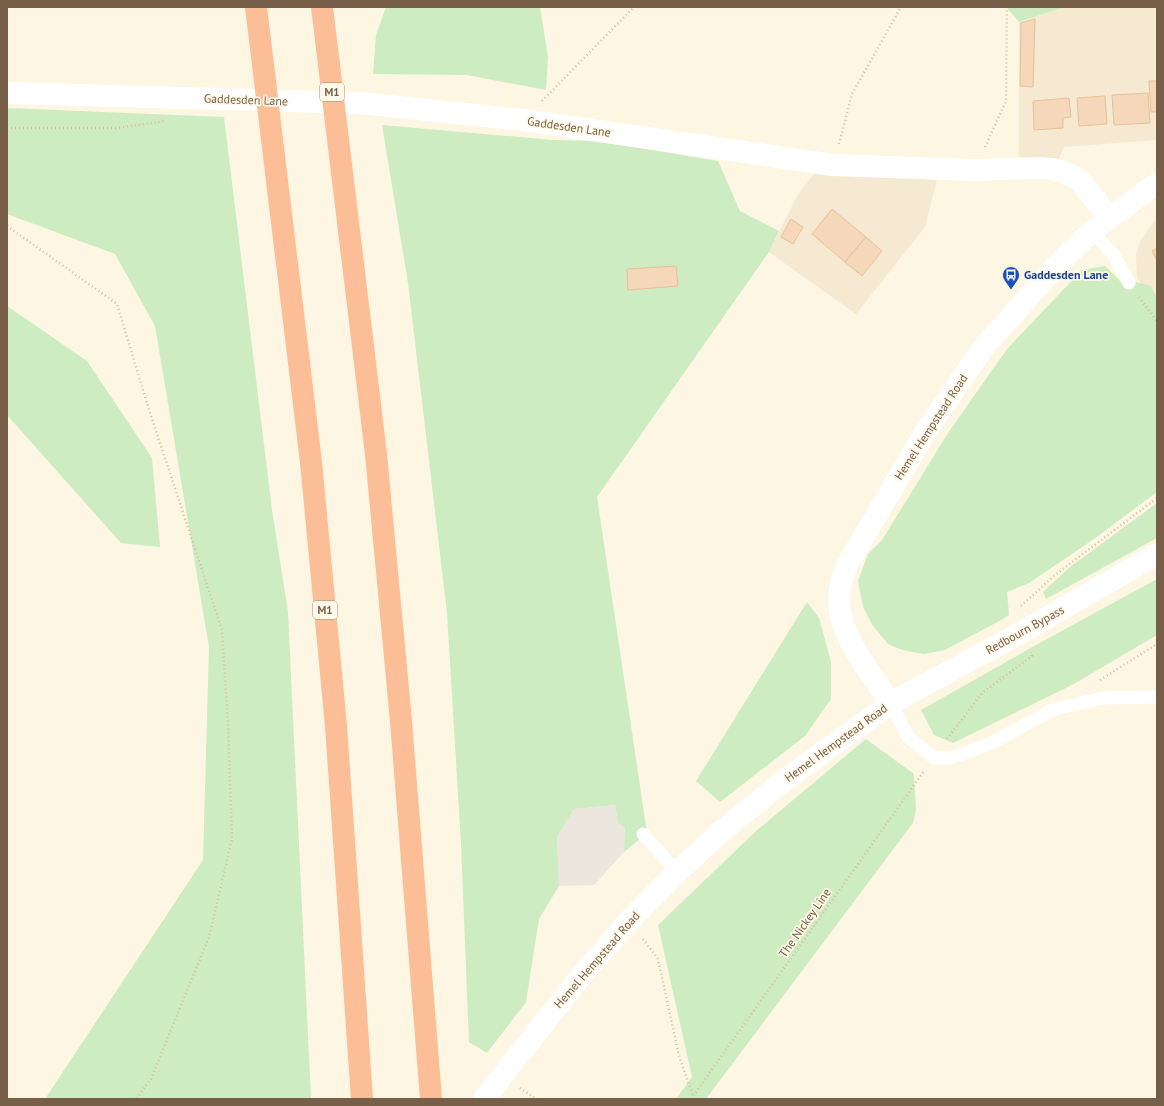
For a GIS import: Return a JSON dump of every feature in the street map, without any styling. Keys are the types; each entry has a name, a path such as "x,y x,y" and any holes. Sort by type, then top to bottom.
{"highway":[{"name":"M1","path":"256,7 271,123 310,462 334,710 362,1099"},
{"name":"M1","path":"322,7 376,454 401,721 431,1099"}],"street":[{"name":"Gaddesden Lane","path":"7,93 360,103 523,120 833,165 975,170 1037,168 1067,173 1079,180 1109,217"},
{"name":"Hemel Hempstead Road","path":"484,1099 585,971 629,921 677,872 722,831 781,783 891,703 867,668 847,634 841,616 839,601 841,585 847,564 926,431 984,348 1057,265 1092,231 1157,183"},
{"name":"Redbourn Bypass","path":"891,703 1024,631 1157,554"}],"lane":[{"path":"1092,231 1113,254 1128,283"},
{"path":"891,703 908,737 934,758 951,758 992,743 1054,709 1104,698 1157,697"},
{"path":"643,834 677,872"}],"path":[{"path":"523,120 634,7"},
{"path":"833,165 852,94 901,7"},
{"path":"975,170 1006,102 1007,7"},
{"path":"7,128 116,128 167,121 186,98"},
{"path":"7,226 117,304 150,413 222,630 228,724 232,839 209,937 151,1079 136,1099"},
{"path":"1128,283 1157,321"},
{"path":"1099,681 1157,644"},
{"name":"The Nickey Line","path":"692,1098 934,758"},
{"path":"629,921 658,959 679,1056 692,1098"}],"shaded area":[{"path":"1064,7 1157,7 1157,140 1064,147 1058,160 1019,158 1019,22"},
{"path":"815,172 937,180 925,227 856,314 769,252 797,196"},
{"path":"1157,218 1157,322 1137,276 1136,254 1141,240"},
{"path":"615,805 618,822 625,827 624,852 594,885 559,886 557,837 574,809"}],"green space":[{"path":"386,7 540,7 548,57 546,90 467,75 373,74 376,35"},
{"path":"1006,7 1064,7 1019,22"},
{"path":"7,108 224,117 272,510 288,612 311,1099 45,1099 203,860 209,647 155,326 115,254 7,214"},
{"path":"382,125 553,140 598,141 718,161 740,211 779,231 769,252 597,497 647,833 624,852 625,827 618,823 615,805 574,809 557,837 559,886 539,919 526,1002 487,1053 469,1042 461,844 447,613 408,283"},
{"path":"1105,266 1125,286 1136,282 1151,286 1157,299 1157,492 1094,539 1029,583 1007,592 1009,615 1001,620 945,650 924,654 902,650 888,644 873,626 863,607 858,581 868,554 882,540 948,433 1007,349 1082,270"},
{"path":"7,306 87,361 152,458 160,547 121,543 7,415"},
{"path":"1157,503 1157,538 1046,599 1043,592 1070,567"},
{"path":"1157,579 1157,635 1072,685 953,743 934,735 921,710"},
{"path":"807,602 819,618 831,662 831,699 805,736 720,802 696,781"},
{"path":"866,739 914,774 916,810 913,823 706,1099 676,1099 692,1077 658,925 756,831"}],"building":[{"path":"1035,19 1033,87 1020,86 1021,23"},
{"path":"1149,81 1157,81 1157,112 1151,112"},
{"path":"1148,93 1150,123 1114,125 1112,95"},
{"path":"1105,96 1107,124 1079,126 1077,98"},
{"path":"1069,98 1071,117 1063,118 1063,128 1034,130 1033,101"},
{"path":"832,209 866,237 845,262 812,234"},
{"path":"791,219 803,227 793,244 781,237"},
{"path":"866,237 882,251 862,276 845,262"},
{"path":"1157,248 1157,261 1152,251"},
{"path":"676,266 678,286 628,290 627,269"}],"place":[{"name":"Gaddesden Lane","path":"1011,290"}]}
